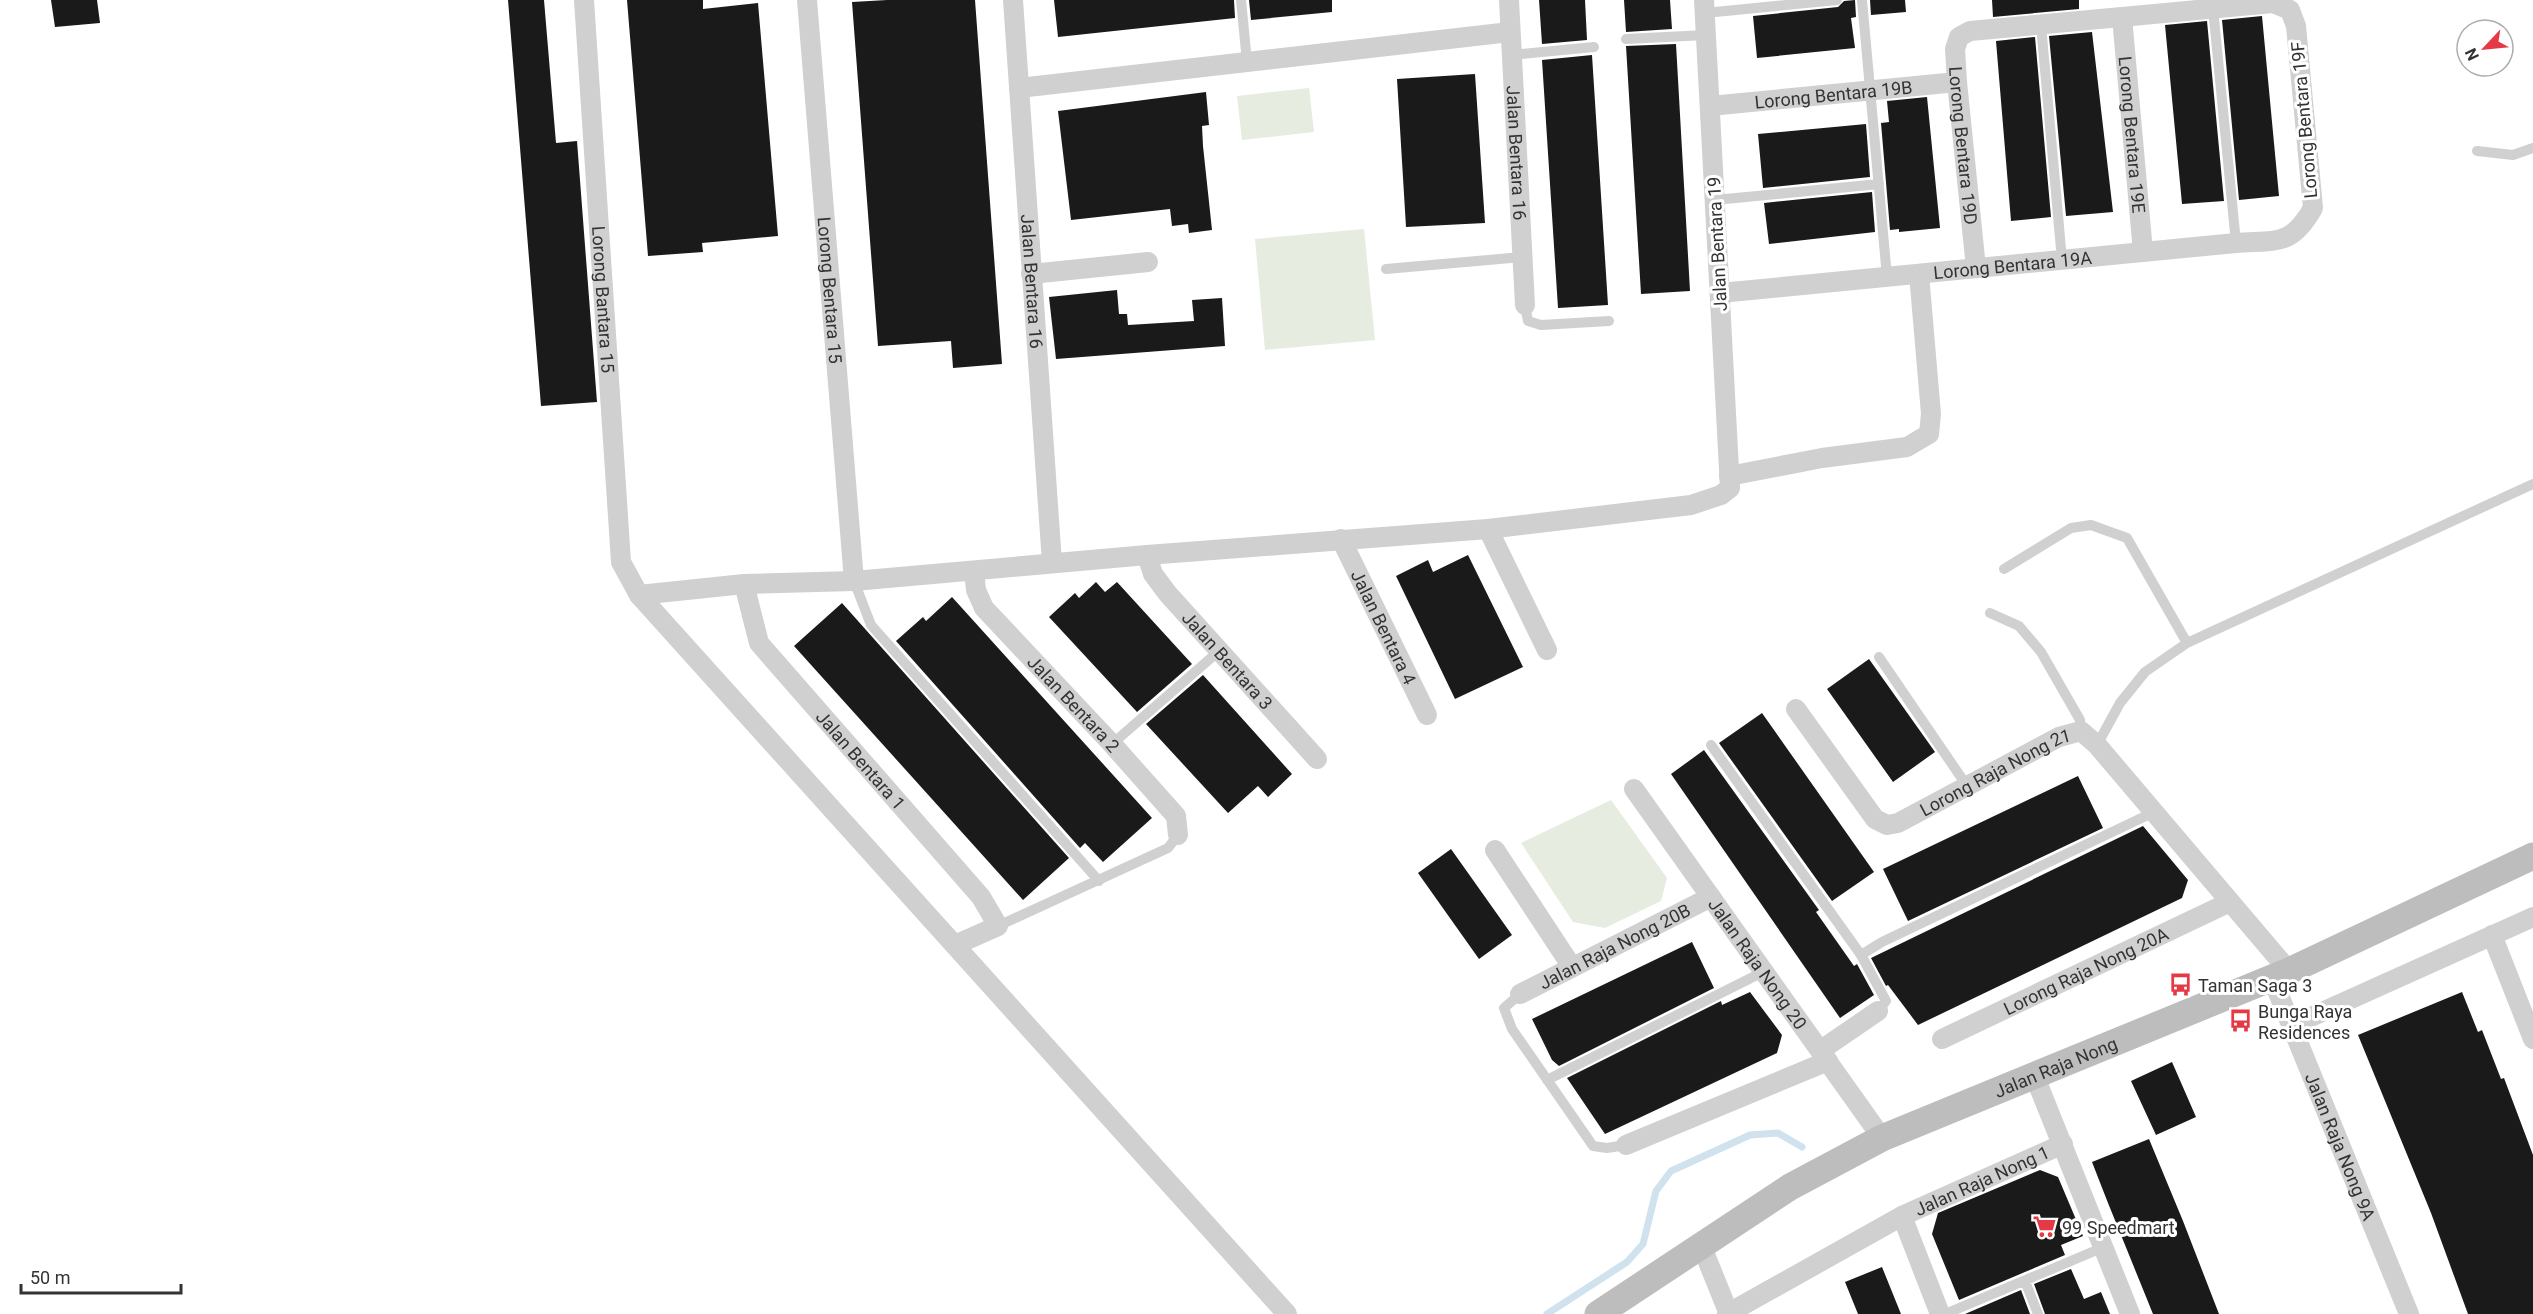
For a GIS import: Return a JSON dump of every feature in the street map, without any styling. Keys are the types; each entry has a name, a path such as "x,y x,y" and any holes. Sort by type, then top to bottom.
{"main road":[{"name":"Jalan Raja Nong","path":"1598,1314 1790,1187 1882,1138 2281,975 2533,856"}],"street":[{"name":"Lorong Bantara 15","path":"584,0 621,562 639,595 1287,1314"},
{"name":"Lorong Bentara 15","path":"807,0 854,581"},
{"name":"Jalan Bentara 16","path":"1013,0 1052,562"},
{"name":"Jalan Bentara 16","path":"1509,0 1524,305"},
{"name":"Lorong Bentara 19F","path":"2212,8 2272,3 2290,10 2295,26 2313,208 2302,228"},
{"name":"Jalan Bentara 19","path":"1704,6 1730,482"},
{"path":"2041,25 2212,8"},
{"name":"Lorong Bentara 19E","path":"2122,17 2143,252"},
{"name":"Lorong Bentara 19D","path":"1976,268 1955,49 1959,37 1970,31 2041,25"},
{"path":"1019,88 1510,32"},
{"name":"Lorong Bentara 19B","path":"1710,106 1957,82"},
{"name":"Lorong Bentara 19A","path":"1719,292 2287,239 2302,228"},
{"path":"1031,274 1148,262"},
{"path":"639,595 744,584 854,581 1052,562 1488,530 1691,505 1721,495 1730,482 1822,458 1907,447 1929,434 1931,414 1918,274"},
{"path":"1488,530 1546,650"},
{"name":"Jalan Bentara 4","path":"1341,539 1427,715"},
{"name":"Jalan Bentara 3","path":"1147,555 1153,574 1163,588 1317,759"},
{"name":"Jalan Bentara 2","path":"974,571 976,590 984,608 1112,744 1176,816 1178,834"},
{"name":"Jalan Bentara 1","path":"744,584 759,644 981,897 999,926"},
{"name":"Lorong Raja Nong 21","path":"1796,709 1875,819 1887,825 1898,823 2059,737 2081,730 2097,745 2152,813 2230,902 2281,975"},
{"name":"Jalan Raja Nong 20","path":"1634,789 1882,1138"},
{"path":"1495,850 1572,967"},
{"name":"Jalan Raja Nong 20B","path":"1520,994 1711,897"},
{"name":"Lorong Raja Nong 20A","path":"1942,1039 2230,902"},
{"path":"2293,1025 2533,917"},
{"path":"955,945 999,926"},
{"path":"2492,935 2533,1039"},
{"name":"Jalan Raja Nong 9A","path":"2281,975 2293,1025 2409,1314"},
{"path":"1626,1145 1825,1056 1878,1011"},
{"path":"2036,1077 2130,1314"},
{"name":"Jalan Raja Nong 1","path":"1728,1314 1902,1216 2063,1144"},
{"path":"1902,1216 1940,1314"},
{"path":"1702,1247 1728,1314"}],"lane":[{"path":"1241,0 1247,62"},
{"path":"1704,6 1837,0"},
{"path":"1862,0 1887,277"},
{"path":"2212,8 2236,243"},
{"path":"2041,25 2062,260"},
{"path":"1626,39 1706,35"},
{"path":"1511,56 1594,47"},
{"path":"2477,151 2513,155 2533,148"},
{"path":"1715,200 1879,184"},
{"path":"1386,269 1522,257"},
{"path":"1524,305 1528,321 1541,325 1609,321"},
{"path":"2097,745 2120,703 2145,672 2187,643 2533,484"},
{"path":"2004,568 2071,528 2091,525 2127,538 2187,643"},
{"path":"854,581 871,625 1099,881"},
{"path":"1990,613 2019,626 2041,652 2080,720 2081,730"},
{"path":"1112,744 1219,651"},
{"path":"1879,657 1967,786"},
{"path":"1711,746 1861,956 1886,1001 1878,1011"},
{"path":"1861,956 1882,942 2152,813"},
{"path":"999,926 1168,848 1178,834"},
{"path":"1547,1080 1765,972"},
{"path":"1520,994 1504,1008 1512,1029 1593,1146 1607,1148 1626,1145"},
{"path":"1945,1314 2104,1248"},
{"path":"2025,1281 2038,1314"}],"shaded area":[{"path":"1309,88 1314,132 1242,140 1237,96"},
{"path":"1364,229 1375,340 1265,350 1255,239"},
{"path":"1611,800 1667,878 1661,901 1605,928 1573,922 1521,843"}],"building":[{"path":"51,0 97,0 100,23 55,27"},
{"path":"508,0 544,0 556,143 577,141 597,402 541,406"},
{"path":"627,0 703,0 703,9 758,3 778,236 702,243 703,252 648,256"},
{"path":"975,0 1002,364 953,368 951,341 878,346 852,2"},
{"path":"1054,0 1234,0 1235,18 1058,37"},
{"path":"1249,0 1332,0 1332,12 1251,20"},
{"path":"1539,0 1585,0 1587,40 1542,44"},
{"path":"1624,0 1670,0 1672,29 1626,32"},
{"path":"1855,0 1856,17 1851,18 1855,48 1757,58 1753,16 1838,7 1844,1"},
{"path":"1870,0 1905,0 1906,12 1871,15"},
{"path":"1992,0 2079,0 2079,9 1993,17"},
{"path":"2262,16 2279,196 2239,200 2222,20"},
{"path":"2207,21 2224,201 2182,204 2165,25"},
{"path":"2092,32 2113,212 2066,216 2049,36"},
{"path":"2035,37 2051,217 2011,221 1996,41"},
{"path":"1676,44 1690,291 1641,294 1626,46"},
{"path":"1592,55 1608,305 1558,308 1542,60"},
{"path":"1475,74 1485,223 1406,227 1397,79"},
{"path":"1206,92 1209,125 1202,126 1212,230 1189,233 1188,224 1172,226 1170,209 1071,220 1058,111"},
{"path":"1927,97 1940,228 1899,232 1899,229 1890,230 1881,123 1889,122 1887,101"},
{"path":"1866,124 1870,177 1763,188 1758,134"},
{"path":"1872,192 1875,232 1769,244 1764,203"},
{"path":"1117,290 1119,314 1127,314 1128,325 1194,321 1192,300 1222,298 1225,346 1056,359 1049,297"},
{"path":"1468,555 1523,667 1455,699 1396,576 1428,560 1433,572"},
{"path":"1096,582 1105,592 1117,582 1192,664 1137,712 1049,617 1075,593 1079,598"},
{"path":"952,597 1152,818 1103,862 1085,843 1080,848 896,641 923,617 926,621"},
{"path":"842,603 1069,858 1023,900 794,646"},
{"path":"1869,659 1935,752 1893,782 1827,689"},
{"path":"1203,675 1292,774 1268,797 1258,786 1228,813 1146,724"},
{"path":"1762,713 1874,872 1832,901 1719,743"},
{"path":"1704,750 1819,910 1816,912 1854,966 1857,964 1874,995 1840,1018 1671,774"},
{"path":"2078,776 2103,828 1908,921 1883,869"},
{"path":"2143,826 2188,880 2182,898 1918,1025 1888,985 1886,986 1871,958"},
{"path":"1451,849 1512,935 1479,959 1418,873"},
{"path":"1692,942 1714,988 1559,1066 1552,1060 1532,1019"},
{"path":"1750,992 1782,1035 1777,1053 1605,1134 1567,1078 1721,1001 1722,1005"},
{"path":"2462,992 2478,1032 2482,1030 2501,1079 2504,1078 2533,1155 2533,1314 2468,1314 2431,1213 2358,1035"},
{"path":"2172,1062 2196,1117 2156,1135 2131,1081"},
{"path":"2149,1139 2219,1314 2153,1314 2108,1203 2092,1162"},
{"path":"2040,1170 2058,1177 2083,1236 2061,1245 2065,1255 1959,1300 1932,1234 1938,1213"},
{"path":"1882,1267 1901,1314 1858,1314 1845,1282"},
{"path":"2071,1269 2084,1299 2101,1292 2110,1314 2045,1314 2034,1284"},
{"path":"2021,1290 2030,1314 1965,1314"}],"waterway":[{"path":"1547,1314 1627,1262 1643,1244 1656,1191 1671,1171 1750,1135 1778,1133 1802,1147"}],"place":[{"name":"Taman Saga 3","path":"2180,985"},
{"name":"Bunga Raya Residences","path":"2240,1021"},
{"name":"99 Speedmart","path":"2044,1227"}]}
